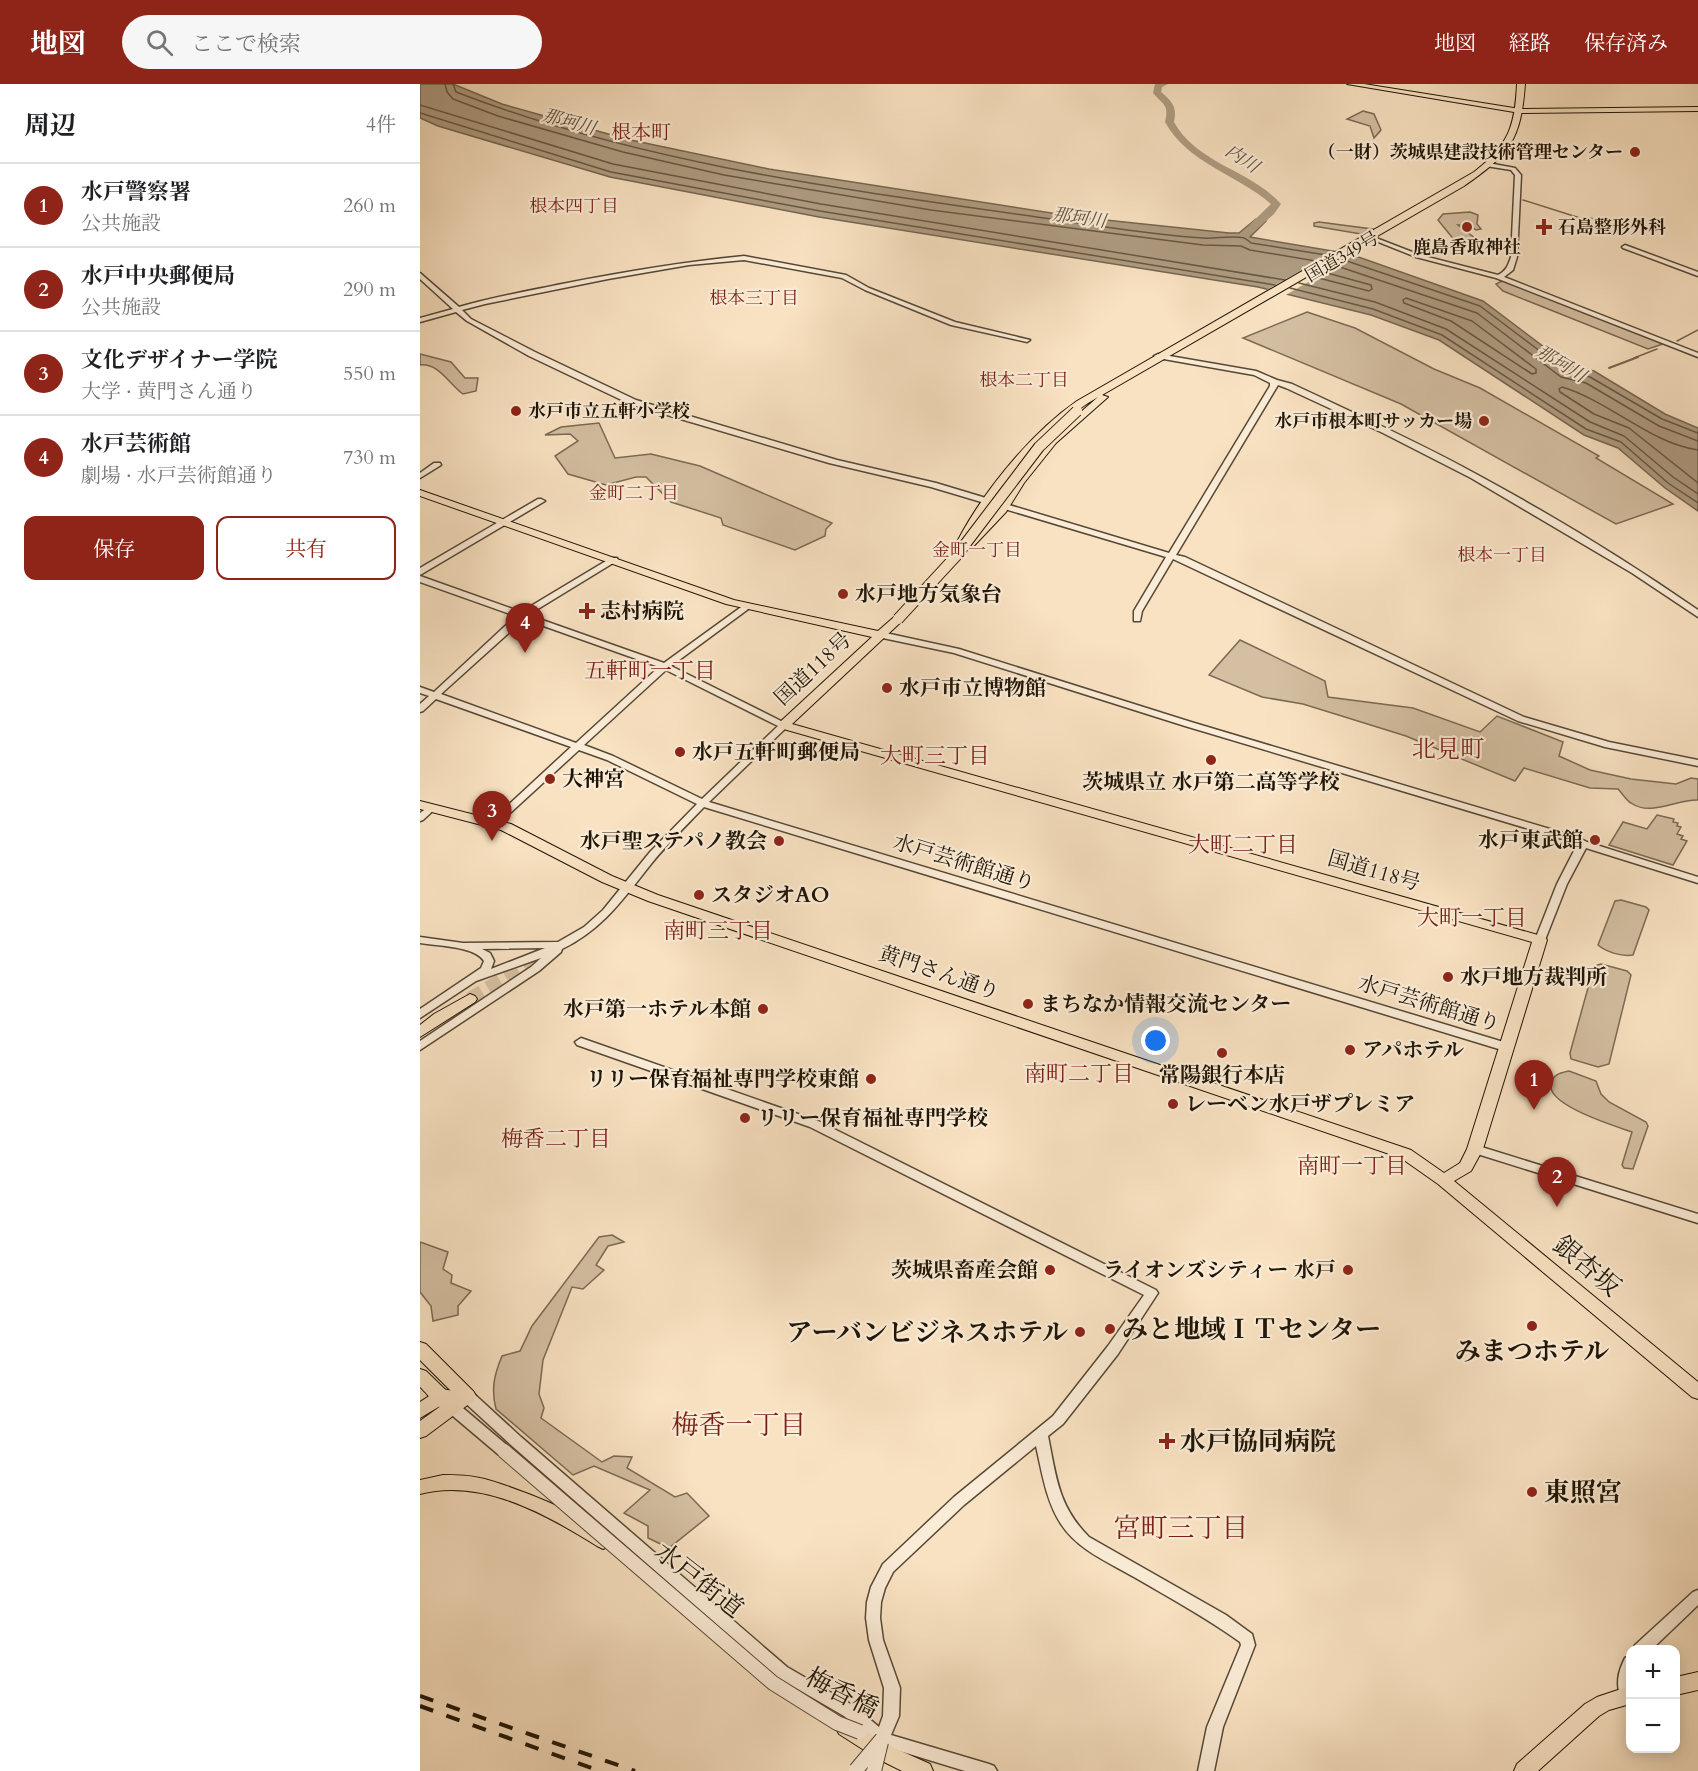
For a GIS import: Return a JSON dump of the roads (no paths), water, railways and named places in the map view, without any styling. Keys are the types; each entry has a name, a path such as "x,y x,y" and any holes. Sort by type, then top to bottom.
{"main road":[{"path":"1351,84 1524,111 1698,109"},
{"name":"国道349号","path":"946,568 986,503 1042,434 1063,415 1463,188 1511,152 1524,131 1521,84"},
{"name":"国道349号","path":"1367,241 1492,166 1512,140 1524,111 1528,84"},
{"name":"国道349号","path":"882,635 957,555 1039,447 1077,411 1103,392"},
{"name":"国道349号","path":"911,608 1004,508 1020,482 1053,441 1103,392"},
{"name":"国道118号","path":"420,493 747,607 882,635"},
{"name":"国道118号","path":"784,725 882,635"},
{"name":"国道118号","path":"784,725 1540,940"},
{"name":"黄門さん通り","path":"425,806 494,823 518,832 626,887 1395,1149 1420,1161 1443,1180"},
{"path":"1443,1180 1466,1167 1475,1149 1540,940"},
{"path":"420,1032 439,1017 470,999"},
{"name":"銀杏坂","path":"1443,1180 1698,1392"},
{"path":"420,1349 467,1396"},
{"path":"420,1376 446,1402"},
{"path":"420,1411 467,1396"},
{"path":"420,1431 446,1402"},
{"name":"水戸街道","path":"420,1487 443,1483 481,1486 564,1519 595,1536 693,1608 807,1701 885,1753 923,1771"},
{"path":"1680,1685 1698,1681"},
{"path":"1524,1771 1592,1710 1626,1696"}],"street":[{"path":"1492,166 1516,170 1518,178 1514,257 1509,272 1498,277"},
{"path":"1367,241 1498,277 1698,355"},
{"path":"1625,248 1698,274"},
{"path":"420,320 456,309 677,265 744,258 844,276 867,289 953,324 1027,340"},
{"path":"420,275 469,320 633,402 1170,557 1240,586 1521,719 1566,735 1601,744 1698,763"},
{"path":"1162,358 1256,373 1354,416 1474,476 1635,571 1698,614"},
{"path":"1137,619 1138,611 1204,504 1274,382"},
{"path":"420,476 437,465"},
{"path":"420,572 503,521 541,501"},
{"path":"420,709 437,696 522,616 614,560"},
{"path":"420,579 665,666 784,725 701,802 626,887 606,914 564,944 535,969 420,1046"},
{"path":"494,823 576,745 665,666 747,607"},
{"path":"882,635 956,651 1188,724 1573,839 1698,880"},
{"name":"水戸芸術館通り","path":"420,690 610,758 701,802 1240,968 1506,1047"},
{"path":"420,818 425,806"},
{"path":"1540,940 1562,884 1583,844"},
{"path":"420,940 463,946 564,944"},
{"path":"475,978 564,944"},
{"path":"420,1014 485,970 488,959 482,952 463,946"},
{"path":"581,1042 814,1124 1152,1293 1113,1350 1058,1420 959,1501 888,1568 878,1587 873,1618 876,1640 892,1688 892,1702 874,1771"},
{"path":"1475,1149 1698,1219"},
{"path":"467,1396 510,1446"},
{"path":"446,1402 510,1446"},
{"path":"1041,1435 1057,1506 1066,1524 1074,1532 1084,1541 1240,1632 1247,1639 1248,1645 1215,1727 1206,1771"},
{"name":"梅香橋","path":"510,1446 782,1672 884,1734"},
{"path":"1645,1645 1698,1596"},
{"path":"884,1734 906,1747 988,1771"},
{"path":"855,1771 884,1734"}],"water":[{"name":"那珂川","path":"420,84 453,84 502,104 626,139 769,169 1077,217 1239,233 1256,219 1261,220 1267,216 1263,220 1266,221 1250,237 1350,254 1483,301 1568,365 1594,371 1665,414 1698,428 1698,511 1665,488 1618,448 1584,435 1439,340 1371,315 1258,287 819,217 610,177 438,126 420,118"}],"waterway":[{"name":"内川","path":"1164,84 1158,86 1157,93 1170,104 1172,110 1169,122 1177,135 1191,149 1251,185 1276,204 1271,212 1244,235"},
{"path":"1523,200 1580,218 1607,219 1614,228 1619,228"},
{"path":"1677,341 1698,330"},
{"path":"1634,358 1657,349"},
{"path":"1609,368 1638,357"}],"tunnel":[{"path":"470,999 550,951"}],"railway":[{"path":"420,1696 635,1771"},
{"path":"420,1706 600,1771"}],"place":[{"name":"（一財）茨城県建設技術管理センター","path":"1635,152"},
{"name":"鹿島香取神社","path":"1467,227"},
{"name":"石島整形外科","path":"1544,227"},
{"name":"水戸市立五軒小学校","path":"516,411"},
{"name":"水戸市根本町サッカー場","path":"1484,421"},
{"name":"水戸地方気象台","path":"843,594"},
{"name":"志村病院","path":"587,611"},
{"name":"水戸芸術館","path":"525,653"},
{"name":"水戸市立博物館","path":"887,688"},
{"name":"水戸五軒町郵便局","path":"680,752"},
{"name":"茨城県立 水戸第二高等学校","path":"1211,760"},
{"name":"大神宮","path":"550,779"},
{"name":"水戸東武館","path":"1595,840"},
{"name":"文化デザイナー学院","path":"492,841"},
{"name":"水戸聖ステパノ教会","path":"779,841"},
{"name":"スタジオAO","path":"699,895"},
{"name":"水戸地方裁判所","path":"1448,977"},
{"name":"まちなか情報交流センター","path":"1028,1004"},
{"name":"水戸第一ホテル本館","path":"763,1009"},
{"name":"アパホテル","path":"1350,1050"},
{"name":"常陽銀行本店","path":"1222,1053"},
{"name":"リリー保育福祉専門学校東館","path":"871,1079"},
{"name":"レーベン水戸ザプレミア","path":"1173,1104"},
{"name":"水戸警察署","path":"1534,1110"},
{"name":"リリー保育福祉専門学校","path":"745,1118"},
{"name":"水戸中央郵便局","path":"1557,1207"},
{"name":"茨城県畜産会館","path":"1050,1270"},
{"name":"ライオンズシティー 水戸","path":"1348,1270"},
{"name":"みまつホテル","path":"1532,1326"},
{"name":"みと地域ＩＴセンター","path":"1110,1329"},
{"name":"アーバンビジネスホテル","path":"1080,1332"},
{"name":"水戸協同病院","path":"1167,1441"},
{"name":"東照宮","path":"1532,1492"}],"district":[{"name":"根本町","path":"641,132"},
{"name":"根本四丁目","path":"574,206"},
{"name":"根本三丁目","path":"754,298"},
{"name":"根本二丁目","path":"1024,380"},
{"name":"金町二丁目","path":"634,493"},
{"name":"金町一丁目","path":"977,550"},
{"name":"根本一丁目","path":"1502,555"},
{"name":"五軒町一丁目","path":"650,671"},
{"name":"北見町","path":"1448,749"},
{"name":"大町三丁目","path":"935,756"},
{"name":"大町二丁目","path":"1243,845"},
{"name":"大町一丁目","path":"1472,918"},
{"name":"南町三丁目","path":"718,931"},
{"name":"南町二丁目","path":"1079,1074"},
{"name":"梅香二丁目","path":"556,1139"},
{"name":"南町一丁目","path":"1352,1166"},
{"name":"梅香一丁目","path":"739,1425"},
{"name":"宮町三丁目","path":"1181,1528"}]}
